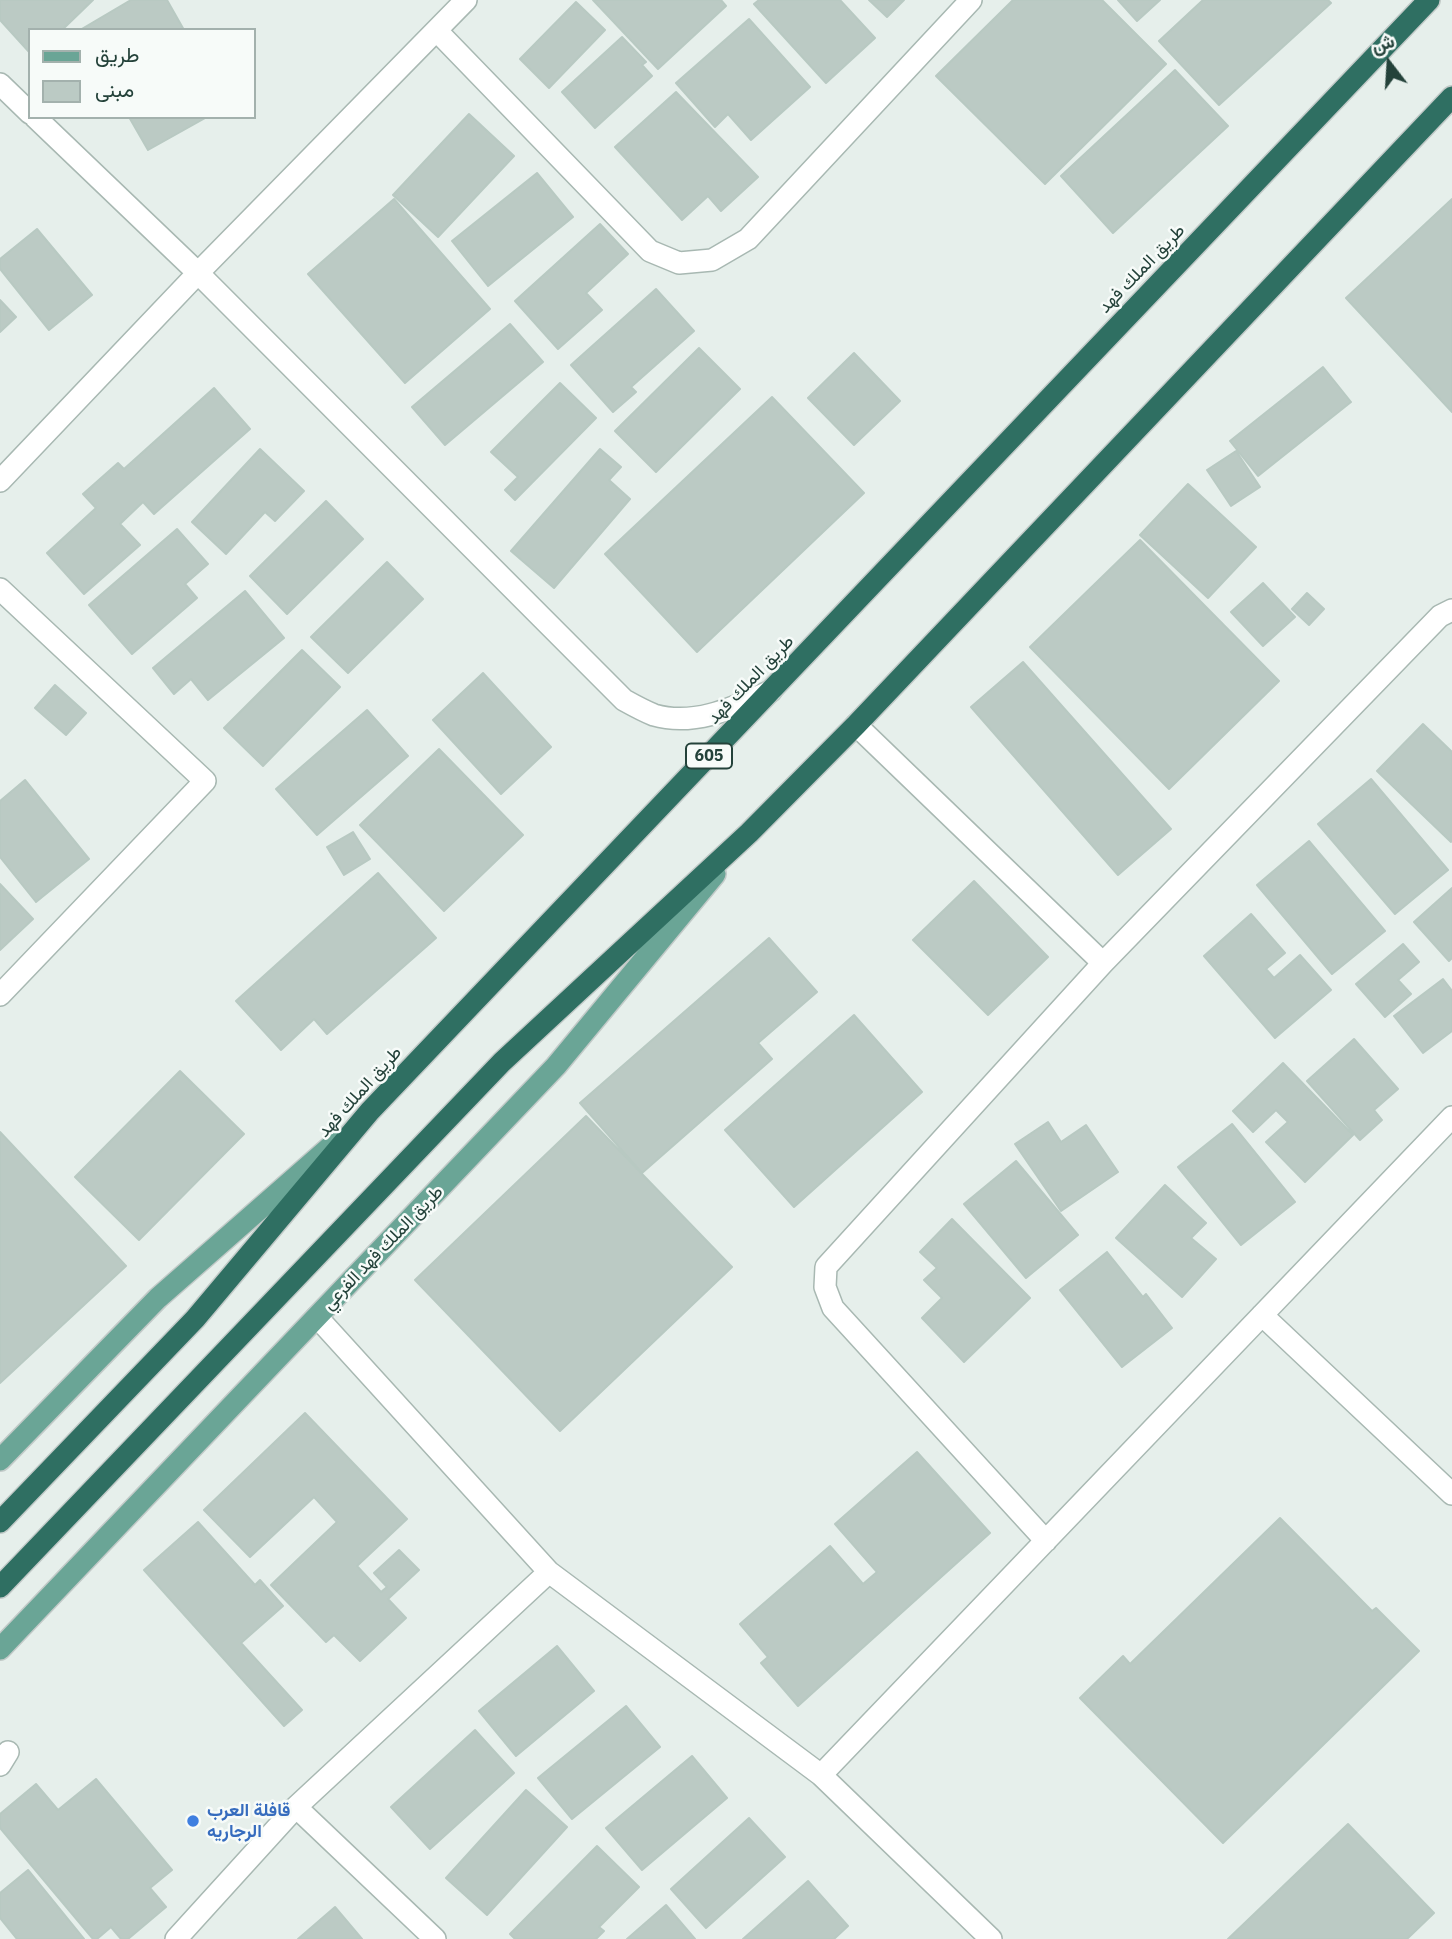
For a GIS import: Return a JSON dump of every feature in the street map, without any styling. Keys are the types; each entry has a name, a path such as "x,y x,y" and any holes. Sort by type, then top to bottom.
{"highway":[{"name":"طريق الملك فهد","path":"0,1522 195,1319 370,1111 1429,0"},
{"path":"0,1587 502,1062 749,833 856,725 1452,97"}],"main road":[{"name":"طريق الملك فهد الفرعي","path":"0,1649 556,1066 749,833"},
{"path":"0,1460 158,1298 370,1111"}],"street":[{"path":"0,481 452,12 650,251 679,263 712,260 748,239 971,0"},
{"path":"0,84 28,111"},
{"path":"37,119 198,273 624,700 655,715 692,719 726,710 772,690"},
{"path":"0,589 205,781 0,995"},
{"path":"1046,1541 833,1308 825,1287 826,1267 1103,963 1440,616 1452,610"},
{"path":"856,725 1103,963"},
{"path":"821,1775 1452,1117"},
{"path":"1262,1315 1452,1494"},
{"path":"317,1317 549,1572 821,1775 991,1939"},
{"path":"176,1939 296,1807 549,1572"},
{"path":"296,1807 435,1939"}],"building":[{"path":"0,0 93,0 64,28 28,28 28,51 0,20"},
{"path":"131,0 167,0 183,28 83,28"},
{"path":"593,0 721,0 726,6 658,69"},
{"path":"759,0 840,0 875,38 826,83 754,4"},
{"path":"869,0 904,0 887,17"},
{"path":"1013,0 1102,0 1166,64 1045,184 936,76"},
{"path":"1118,0 1160,0 1137,21"},
{"path":"1203,0 1328,0 1331,3 1219,105 1159,41"},
{"path":"576,2 605,30 549,88 520,59"},
{"path":"749,19 810,87 751,140 728,114 715,127 676,83"},
{"path":"622,37 646,62 642,65 652,76 595,128 562,92"},
{"path":"1175,70 1228,126 1113,233 1061,176"},
{"path":"676,92 758,177 721,211 708,196 682,220 615,147"},
{"path":"469,114 514,156 438,237 393,195"},
{"path":"130,119 203,119 148,150"},
{"path":"537,173 573,217 488,286 452,241"},
{"path":"394,199 490,309 405,383 308,274"},
{"path":"1452,199 1452,412 1346,298"},
{"path":"600,224 628,254 586,293 602,310 558,349 515,301"},
{"path":"37,229 92,295 49,330 0,269 0,259"},
{"path":"656,289 694,331 631,387 636,392 613,412 571,365"},
{"path":"0,300 16,317 0,332"},
{"path":"510,324 543,362 445,445 412,407"},
{"path":"699,348 740,389 656,472 615,431"},
{"path":"854,353 900,401 854,445 808,398"},
{"path":"1323,367 1351,402 1258,476 1230,441"},
{"path":"560,383 596,418 515,500 505,490 518,477 491,452"},
{"path":"214,388 250,429 154,514 143,502 120,524 140,545 84,594 47,553 96,508 83,494 118,463 124,469"},
{"path":"772,397 864,493 697,652 605,554"},
{"path":"260,449 304,491 275,521 265,512 226,554 192,522"},
{"path":"600,449 621,467 609,480 630,499 554,588 511,551"},
{"path":"1236,451 1260,487 1231,506 1207,470"},
{"path":"1188,484 1256,547 1208,598 1140,535"},
{"path":"326,501 363,539 287,614 250,576"},
{"path":"177,529 208,564 185,584 197,598 132,654 89,605"},
{"path":"1140,540 1279,681 1169,789 1030,647"},
{"path":"387,562 423,599 348,673 311,637"},
{"path":"1263,583 1295,617 1263,646 1231,612"},
{"path":"245,591 284,638 208,700 191,679 174,694 153,668"},
{"path":"1307,593 1324,609 1309,625 1292,609"},
{"path":"302,650 340,687 263,766 224,728"},
{"path":"1023,662 1171,829 1118,875 971,707"},
{"path":"483,673 551,747 501,794 433,720"},
{"path":"55,685 86,713 66,735 35,708"},
{"path":"367,710 408,756 317,835 276,789"},
{"path":"1423,724 1452,752 1451,842 1377,771"},
{"path":"439,749 523,835 444,911 360,825"},
{"path":"1371,779 1448,870 1395,914 1318,824"},
{"path":"25,780 89,859 36,902 0,857 0,801"},
{"path":"353,832 370,859 344,875 327,847"},
{"path":"1309,841 1385,931 1332,974 1257,885"},
{"path":"378,873 436,938 327,1034 314,1019 281,1050 236,1001"},
{"path":"974,881 1048,957 988,1015 913,940"},
{"path":"0,884 33,919 0,950"},
{"path":"1452,888 1452,958 1449,961 1414,922"},
{"path":"1251,914 1285,953 1266,969 1274,978 1300,955 1331,990 1275,1038 1204,956"},
{"path":"769,938 817,992 758,1043 772,1059 642,1173 580,1103"},
{"path":"1403,944 1419,962 1398,980 1411,994 1385,1017 1356,984"},
{"path":"1443,979 1452,991 1452,1031 1423,1053 1394,1016"},
{"path":"854,1015 922,1092 794,1207 725,1130"},
{"path":"1354,1039 1398,1089 1374,1110 1382,1120 1360,1140 1307,1081"},
{"path":"1283,1063 1353,1135 1305,1182 1266,1142 1288,1122 1276,1110 1253,1132 1233,1111"},
{"path":"180,1071 244,1134 139,1240 75,1177"},
{"path":"586,1116 732,1267 560,1431 415,1280"},
{"path":"1048,1122 1061,1142 1086,1125 1118,1172 1061,1211 1015,1144"},
{"path":"1232,1124 1295,1202 1241,1245 1178,1167"},
{"path":"0,1132 126,1266 0,1383"},
{"path":"1016,1161 1078,1235 1026,1278 964,1204"},
{"path":"1165,1185 1206,1223 1191,1238 1216,1259 1182,1297 1116,1238"},
{"path":"952,1219 1030,1298 964,1362 922,1318 942,1298 924,1280 937,1268 920,1252"},
{"path":"1107,1252 1143,1297 1146,1294 1172,1328 1122,1367 1060,1290"},
{"path":"305,1413 407,1519 357,1566 381,1592 387,1587 374,1573 399,1550 419,1570 388,1599 406,1618 360,1661 334,1635 326,1642 271,1585 337,1522 314,1497 250,1557 204,1510"},
{"path":"917,1452 990,1533 798,1706 761,1663 768,1657 740,1624 830,1546 863,1584 877,1572 835,1524"},
{"path":"1280,1518 1372,1611 1376,1608 1419,1651 1223,1843 1080,1698 1123,1656 1130,1664"},
{"path":"198,1522 255,1585 260,1580 283,1606 241,1643 302,1710 284,1726 144,1570"},
{"path":"557,1646 594,1691 516,1756 479,1711"},
{"path":"626,1706 660,1747 572,1819 538,1778"},
{"path":"475,1730 514,1773 430,1849 391,1807"},
{"path":"692,1756 727,1798 642,1870 606,1828"},
{"path":"96,1779 172,1870 150,1888 166,1907 128,1939 121,1939 111,1927 97,1939 93,1939 0,1828 0,1814 36,1784 58,1810"},
{"path":"526,1790 567,1827 487,1915 446,1878"},
{"path":"749,1818 785,1857 706,1928 671,1889"},
{"path":"1348,1824 1434,1913 1407,1939 1228,1939"},
{"path":"597,1846 639,1887 599,1927 604,1931 596,1939 515,1939 510,1934"},
{"path":"28,1870 84,1939 17,1939 0,1918 0,1893"},
{"path":"808,1881 848,1926 834,1939 743,1939"},
{"path":"666,1905 695,1939 627,1939"},
{"path":"335,1907 362,1939 298,1939"}],"place":[{"name":"قافلة العرب الرجاريه","path":"193,1821"}]}
